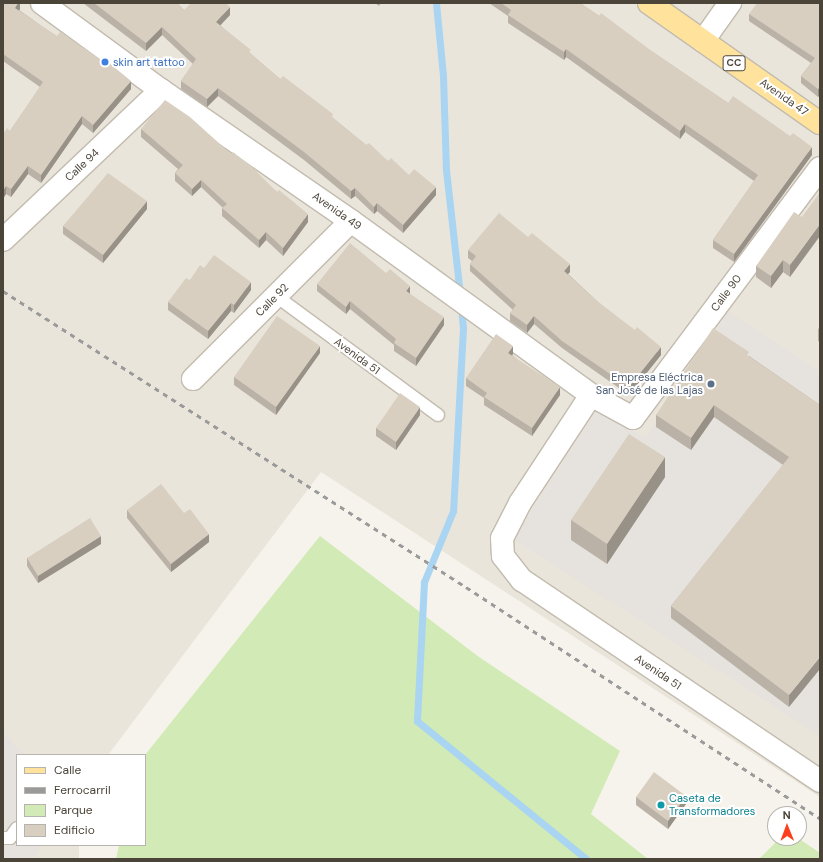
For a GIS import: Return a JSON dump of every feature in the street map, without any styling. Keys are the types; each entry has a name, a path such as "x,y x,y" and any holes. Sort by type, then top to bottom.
{"main road":[{"name":"Avenida 47","path":"649,3 820,122"}],"street":[{"name":"Avenida 49","path":"42,3 161,90 351,221 591,395 633,418"},
{"path":"703,41 730,3"},
{"name":"Calle 94","path":"3,240 161,90"},
{"name":"Calle 90","path":"633,418 820,168"},
{"name":"Calle 92","path":"193,379 351,221"},
{"name":"Avenida 51","path":"591,395 520,503 502,538 503,556 522,580 820,781"}],"lane":[{"name":"Avenida 51","path":"276,296 438,415"},
{"path":"3,838 10,838 16,829"}],"shaded area":[{"path":"3,3 820,3 820,797 321,472 109,754 16,754 16,846 79,846 79,859 3,859"},
{"path":"728,312 820,371 820,736 513,539 598,408 646,438"},
{"path":"3,732 24,754 16,754 16,846 41,846 33,859 3,859"}],"green space":[{"path":"320,536 479,657 620,751 591,814 648,859 116,859 119,846 146,846 146,754"},
{"path":"807,844 820,853 820,859 759,859 772,846 807,846"}],"building":[{"path":"3,3 18,3 15,8 57,36 60,32 101,60 103,58 131,81 93,125 82,116 41,175 28,166 11,189 6,186 3,191 3,134 7,128 10,131 43,82 3,54"},
{"path":"94,3 177,3 184,10 191,3 226,3 230,7 216,22 251,50 249,52 280,79 283,76 333,114 332,117 366,145 369,143 388,161 391,158 409,175 414,169 436,187 403,225 377,203 374,207 355,188 351,191 304,152 218,88 207,99 181,81 196,59 162,27 146,43"},
{"path":"501,3 580,3 599,16 601,13 649,49 728,103 733,96 790,136 793,133 812,147 734,254 713,240 758,175 685,124 680,131 566,49 564,52 508,15 511,10"},
{"path":"757,3 820,3 820,87 818,89 801,76 815,58 749,14"},
{"path":"165,100 190,117 231,154 233,152 251,166 277,192 279,190 308,214 283,248 266,232 259,240 222,208 227,204 201,180 192,189 175,173 183,165 141,129"},
{"path":"108,173 147,201 103,255 63,226"},
{"path":"820,192 820,224 790,265 783,260 771,276 756,266 794,212 802,217"},
{"path":"499,213 528,237 532,233 570,264 564,271 597,301 635,330 637,327 661,347 629,387 562,341 534,316 527,325 510,313 516,305 470,264 476,256 468,250"},
{"path":"350,243 386,273 390,269 410,286 406,291 444,317 416,358 394,343 396,339 350,301 346,307 317,284"},
{"path":"214,255 251,282 234,305 231,303 208,331 168,302 186,278 190,280 200,265 204,268"},
{"path":"277,316 320,346 276,407 234,377"},
{"path":"713,328 749,352 747,355 820,405 820,657 789,695 671,606 789,457 714,405 691,438 656,415"},
{"path":"496,334 513,346 508,353 560,387 532,428 484,397 487,393 466,378"},
{"path":"400,393 420,407 396,442 376,428"},
{"path":"629,434 665,457 607,544 571,520"},
{"path":"161,484 184,513 190,509 209,534 171,564 127,510"},
{"path":"90,518 101,536 38,576 27,558"},
{"name":"Caseta de Transformadores","path":"654,772 686,796 668,821 636,797"}],"waterway":[{"path":"436,3 443,76 446,170 460,294"},
{"path":"461,306 463,328 453,511 424,582 417,721 586,859"}],"railway":[{"path":"3,291 466,587 820,819"}],"place":[{"name":"skin art tattoo","path":"105,62"},
{"name":"Empresa Eléctrica San José de las Lajas","path":"711,384"},
{"name":"Caseta de Transformadores","path":"661,805"}]}
